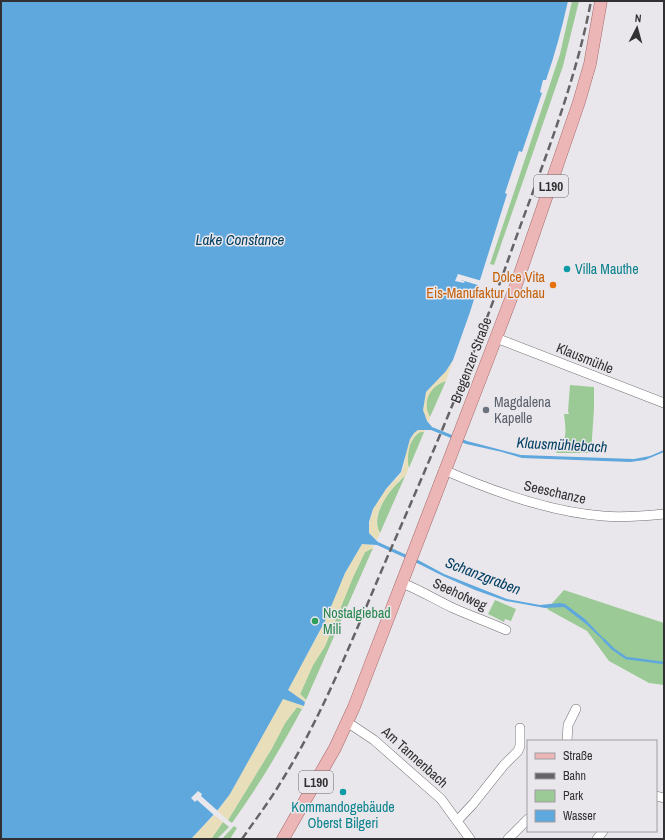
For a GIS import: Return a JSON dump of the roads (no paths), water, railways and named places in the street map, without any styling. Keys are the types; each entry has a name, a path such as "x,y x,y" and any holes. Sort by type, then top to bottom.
{"main road":[{"name":"Bregenzer Straße","path":"347,722 515,288 579,102 590,64 601,1"},
{"name":"L190","path":"282,839 321,773 347,722"}],"street":[{"name":"Klausmühle","path":"496,338 664,403"},
{"name":"Seeschanze","path":"444,470 516,498 559,510 603,516 664,514"},
{"name":"Seehofweg","path":"402,582 453,608 506,630"},
{"path":"567,740 568,725 576,709"},
{"name":"Am Tannenbach","path":"347,722 368,735 403,764 442,801 470,839"},
{"path":"457,821 474,804 504,765 518,751 520,746 520,728"},
{"path":"508,839 527,820"}],"water":[{"name":"Lake Constance","path":"1,1 568,1 561,31 546,80 543,80 540,92 542,93 522,152 519,151 505,193 507,194 470,312 453,360 446,371 426,392 423,410 427,421 432,427 467,441 521,455 634,459 650,456 664,450 664,452 645,460 630,462 522,458 466,444 431,430 418,430 410,439 401,472 386,489 373,509 369,522 369,533 378,542 420,561 444,574 507,599 540,605 565,604 585,619 605,640 604,641 586,624 564,607 545,608 506,601 475,590 377,545 362,544 345,573 325,621 288,690 305,702 304,706 283,699 230,794 217,811 191,839 1,839"}],"waterway":[{"name":"Schanzgraben","path":"604,640 613,649 626,658 664,663"}],"railway":[{"path":"242,839 267,804 297,755 326,698 340,669 438,439 484,326 567,95 591,1"}],"place":[{"name":"Villa Mauthe","path":"567,269"},
{"name":"Dolce Vita Eis-Manufaktur Lochau","path":"553,285"},
{"name":"Magdalena Kapelle","path":"486,410"},
{"name":"Nostalgiebad Mili","path":"315,621"},
{"name":"Kommandogebäude Oberst Bilgeri","path":"343,792"}],"water label":[{"name":"Klausmühlebach","path":"562,445"}]}
